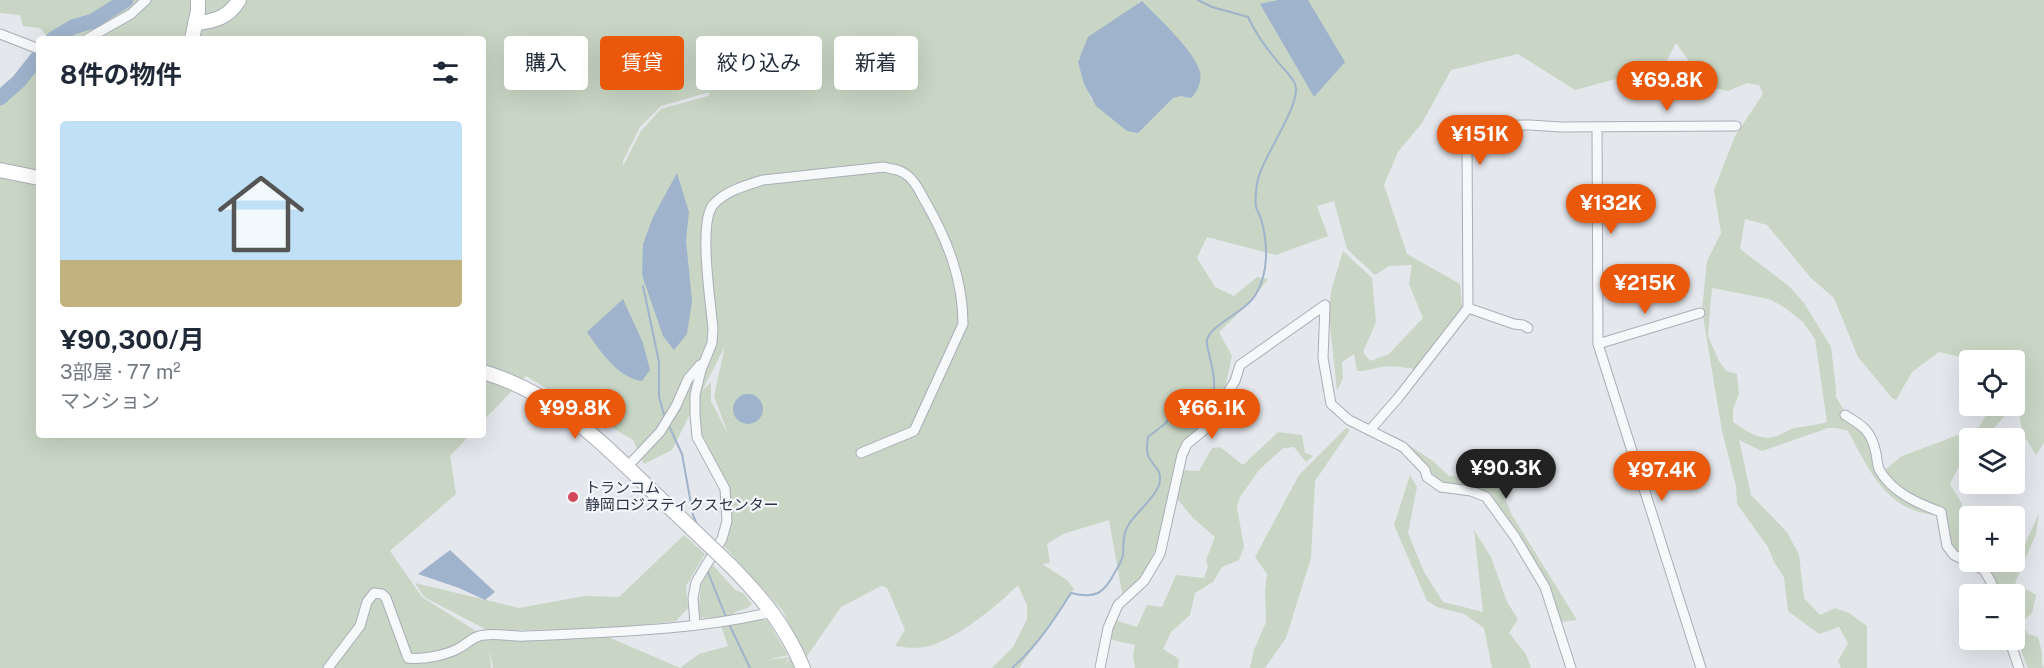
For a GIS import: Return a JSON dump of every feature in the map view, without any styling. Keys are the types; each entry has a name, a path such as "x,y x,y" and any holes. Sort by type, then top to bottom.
{"main road":[{"path":"193,36 198,0"},
{"path":"195,23 219,19 235,7 239,0"},
{"path":"0,170 36,177"},
{"path":"486,373 533,392 561,408 591,433 764,600 794,647 803,668"}],"street":[{"path":"92,36 131,14 146,0"},
{"path":"0,34 36,48"},
{"path":"1370,430 1468,308 1467,142 1471,131 1480,126 1530,125 1736,126"},
{"path":"1597,127 1598,344 1701,668"},
{"path":"694,624 693,598 696,582 722,538 727,521 725,489 698,437 695,416 695,395 701,370 712,343 713,329 706,225 712,206 721,198 747,185 763,180 884,167 903,172 915,183 942,230 955,264 963,308 963,324 914,431 861,453"},
{"path":"1100,668 1108,628 1118,605 1144,581 1160,554 1182,455 1187,444 1204,430 1235,381 1240,365 1324,305 1323,358 1330,404 1349,420 1403,447 1425,470 1427,477 1442,487 1470,491 1486,497 1537,571 1545,587 1571,668"},
{"path":"1468,308 1528,328"},
{"path":"1598,344 1701,313"},
{"path":"627,468 660,432 676,406 688,379 706,358"},
{"path":"1845,415 1863,425 1871,435 1879,469 1892,486 1918,504 1941,512 1947,546 1954,555 1984,570 1992,584"},
{"path":"328,668 360,626 367,602 374,593 382,594 387,598 408,657 420,660 459,648 475,637 486,634 510,637 613,632 744,618 772,612"},
{"path":"2013,650 2019,668"}],"green space":[{"path":"0,0 2044,0 2044,443 2036,455 2025,437 2025,428 2022,428 2019,416 2025,416 2025,350 1959,350 1959,356 1939,352 1912,372 1896,400 1858,357 1834,298 1811,278 1767,225 1745,219 1740,249 1789,286 1804,303 1831,347 1836,397 1845,412 1861,424 1882,472 1902,456 1959,435 1959,468 1950,484 1962,504 1959,506 1959,553 1947,546 1942,514 1919,512 1894,499 1884,490 1868,468 1848,431 1828,428 1762,451 1739,440 1751,495 1787,532 1799,555 1804,598 1820,615 1835,608 1849,613 1867,626 1867,668 1841,668 1838,661 1848,643 1839,627 1819,634 1788,611 1784,577 1768,547 1737,504 1736,486 1722,431 1702,310 1707,261 1721,233 1714,190 1735,136 1763,94 1759,85 1747,83 1728,91 1708,87 1676,43 1664,66 1575,90 1518,54 1451,70 1422,123 1398,152 1384,185 1407,254 1460,284 1462,307 1415,374 1412,368 1392,366 1357,371 1354,354 1342,362 1343,378 1337,391 1329,316 1331,291 1343,251 1372,278 1376,322 1363,352 1370,361 1389,354 1423,318 1409,284 1412,265 1389,266 1375,275 1347,249 1334,201 1317,206 1328,236 1276,255 1207,237 1197,258 1215,287 1234,296 1257,277 1268,279 1252,300 1219,332 1232,356 1224,393 1210,420 1191,437 1162,534 1140,585 1122,593 1109,520 1063,534 1047,544 1050,563 1042,564 1067,580 1074,589 1019,668 992,668 1013,647 1027,619 1027,605 1018,585 961,631 948,639 917,648 895,646 905,630 887,588 881,586 841,607 805,659 783,611 724,546 727,521 725,489 697,431 694,406 672,450 644,464 633,440 526,376 486,418 486,36 47,36 40,28 23,26 20,15 0,13","holes":["1141,1 1181,96 1094,102 1078,59","710,92 708,96 661,109 641,131 623,166 623,161 640,127 661,106","1712,288 1769,299 1803,322 1815,339 1827,422 1794,428 1765,438 1733,422 1733,409 1739,394 1737,374 1726,371 1708,336","725,346 714,396 728,434 711,401 711,382 702,391"]},
{"path":"36,61 36,438 467,438 450,456 456,494 390,551 422,597 487,638 599,633 680,668 493,668 489,648 491,668 0,668 0,99 9,97"},
{"path":"1986,416 2004,416 1994,428 1976,428"},
{"path":"1346,428 1350,430 1315,481 1311,558 1286,638 1265,668 1250,668 1254,650 1266,622 1267,574 1255,557 1299,475"},
{"path":"1378,431 1398,438 1433,461 1449,476 1489,480 1502,492 1512,515 1577,620 1561,622 1491,493 1442,484 1408,450"},
{"path":"1278,432 1302,435 1305,453 1313,456 1306,462 1294,447 1283,448 1259,470 1240,497 1237,507 1244,547 1239,560 1222,567 1213,582 1195,593 1190,615 1171,632 1163,649 1179,659 1178,668 1135,668 1133,655 1135,645 1108,639 1115,620 1137,627 1147,605 1162,607 1176,575 1204,578 1208,567 1206,560 1215,537 1193,518 1174,495 1179,470 1199,471 1212,448 1220,447 1243,465"},
{"path":"1410,475 1417,487 1408,533 1424,572 1443,602 1483,612 1474,530 1491,557 1507,602 1518,619 1509,633 1526,654 1531,668 1492,668 1484,628 1464,614 1437,607 1427,601 1394,525"},
{"path":"2039,513 2036,534 2025,560 2025,544"},
{"path":"684,535 705,554 686,586 688,608 676,621 620,628 489,631 424,597 415,583 519,608 584,596 619,597"},
{"path":"712,564 735,590 743,593 752,604 730,617 698,618 701,584"},
{"path":"1989,572 2020,572 2015,583 2017,584 1994,584"},
{"path":"2025,589 2036,595 2032,613 2025,619"},
{"path":"767,620 788,655 767,660 790,657 783,666 791,658 796,668 680,668 699,654 728,646 721,626"},
{"path":"2025,629 2028,634 2038,637 2044,668 2028,668 2021,650 2025,650"}],"water":[{"path":"1278,0 1308,0 1345,62 1314,97 1260,4"},
{"path":"1142,1 1191,54 1200,72 1200,79 1191,98 1181,96 1173,98 1138,133 1127,131 1096,106 1084,84 1078,62 1088,37"},
{"path":"677,173 689,212 686,240 692,301 687,334 674,350 663,336 642,275 643,244 653,217"},
{"path":"623,299 643,343 650,370 642,381 633,379 617,369 587,332"},
{"path":"748,394 759,398 763,409 759,420 748,424 737,420 733,409 737,398"},
{"path":"450,550 495,592 485,600 418,574"}],"waterway":[{"path":"58,36 73,27 93,21 126,0"},
{"path":"1012,668 1037,642 1071,593 1093,595 1103,590 1111,579 1120,564 1127,528 1159,485 1159,472 1147,453 1148,437 1166,423 1175,408 1186,403 1204,409 1209,405 1214,385 1207,340 1215,329 1245,307 1256,294 1263,276 1266,247 1261,218 1256,208 1257,184 1265,161 1293,105 1296,93 1295,84 1262,41 1248,17 1212,7 1198,0"},
{"path":"0,98 19,81 36,60"},
{"path":"643,286 659,362 659,397 665,418"},
{"path":"669,426 682,454 693,515 698,527"},
{"path":"707,570 726,617"},
{"path":"728,622 750,668"}],"place":[{"name":"トランコム 静岡ロジスティクスセンター","path":"573,497"}]}
